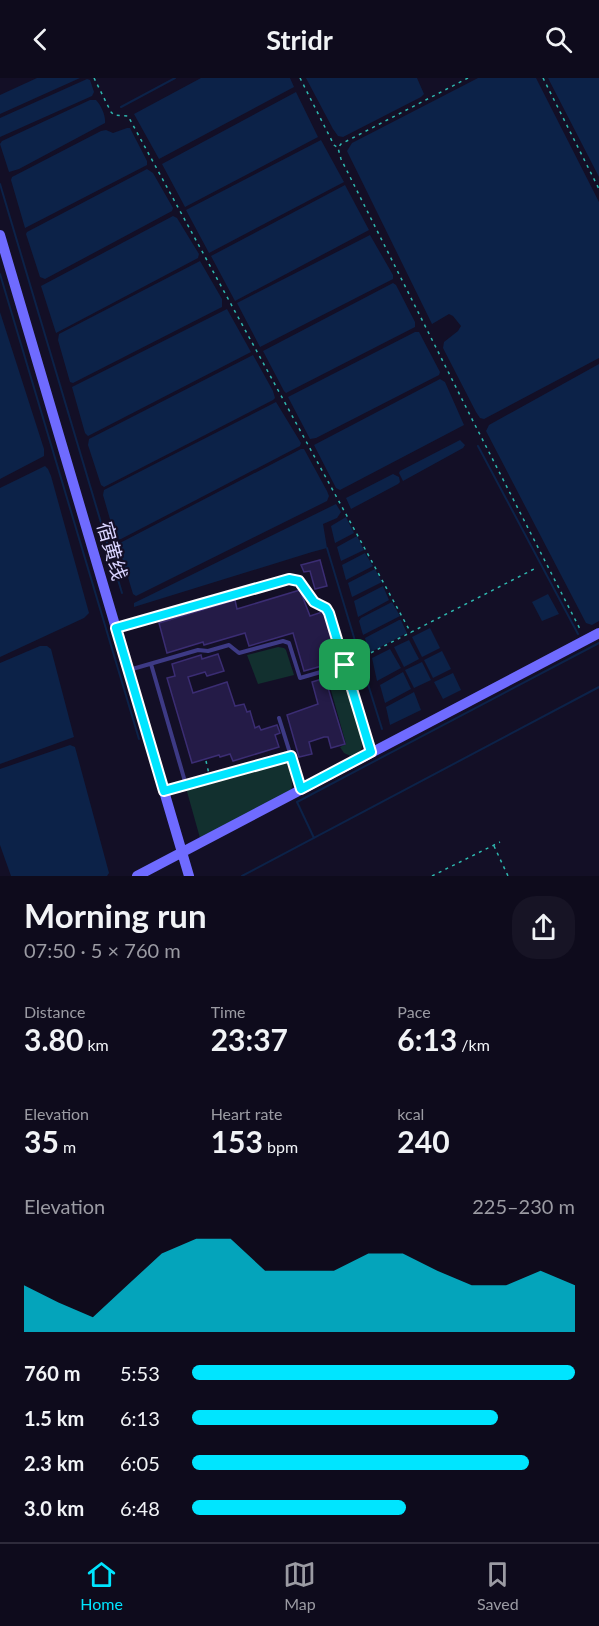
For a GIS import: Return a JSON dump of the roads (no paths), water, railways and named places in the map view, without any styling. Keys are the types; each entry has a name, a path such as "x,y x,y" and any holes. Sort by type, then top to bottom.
{"main road":[{"name":"宿黄线","path":"0,235 189,876"},
{"path":"137,876 599,633"}],"lane":[{"path":"116,628 289,579 296,579 306,588 314,602 326,608 329,613 371,752"},
{"path":"129,670 198,650 208,651 229,645 239,653 283,641 289,643 300,678 345,665"},
{"path":"151,664 186,785"},
{"path":"279,718 301,789"},
{"path":"164,791 291,756"}],"water":[{"path":"37,78 80,78 0,114 0,95"},
{"path":"201,78 290,78 294,87 159,159 134,114"},
{"path":"306,78 417,78 424,94 343,137 338,136 333,129"},
{"path":"478,78 536,78 599,202 599,358 484,419 480,418 476,412 443,348 444,342 461,326 449,314 432,324 347,151 352,143"},
{"path":"548,78 599,78 599,177"},
{"path":"87,79 90,80 94,92 92,96 0,137 0,118"},
{"path":"296,92 318,137 185,207 162,164"},
{"path":"90,100 96,100 100,105 105,123 19,169 9,172 0,144 2,141"},
{"path":"130,128 147,165 25,228 12,177 101,131 106,130 113,133"},
{"path":"321,140 344,182 209,253 186,210"},
{"path":"147,169 153,173 173,208 172,211 45,279 40,277 27,232"},
{"path":"345,185 369,230 235,301 211,256"},
{"path":"173,216 177,218 199,254 198,258 56,333 41,286"},
{"path":"370,235 393,275 393,279 260,347 237,303"},
{"path":"200,261 222,299 222,307 73,383 70,382 58,340 59,334"},
{"path":"393,283 415,322 415,327 286,393 263,351"},
{"path":"227,309 251,352 88,436 85,433 72,387"},
{"path":"0,312 44,449 44,456 0,479"},
{"path":"419,332 440,372 439,375 310,439 288,397"},
{"path":"253,355 273,391 275,398 273,400 104,487 101,485 88,445 89,439"},
{"path":"599,364 599,621 592,625 586,623 486,431 489,425"},
{"path":"440,379 445,382 464,425 340,490 336,488 314,445"},
{"path":"276,402 301,443 300,446 116,540 103,495 104,490"},
{"path":"460,440 465,445 463,448 403,481 400,471"},
{"path":"304,449 327,491 329,496 327,501 136,596 133,594 118,544"},
{"path":"45,466 51,476 89,613 84,618 0,657 0,488"},
{"path":"393,474 399,477 398,484 351,509 346,498"},
{"path":"336,504 341,512 337,518 323,524 327,548 134,607 134,603"},
{"path":"346,517 354,533 335,543 331,526"},
{"path":"357,536 364,550 341,561 337,547"},
{"path":"365,553 373,566 346,580 342,565"},
{"path":"375,569 382,582 352,597 348,583"},
{"path":"383,586 389,600 358,617 354,601"},
{"path":"548,594 559,614 542,621 532,602"},
{"path":"392,602 400,616 363,635 359,621 361,618"},
{"path":"399,620 407,633 369,653 365,638"},
{"path":"430,628 440,648 422,657 412,637"},
{"path":"409,640 419,659 404,667 394,647"},
{"path":"40,646 47,646 51,649 74,737 0,764 0,663"},
{"path":"390,649 401,668 377,681 372,658"},
{"path":"442,651 451,669 433,678 424,660"},
{"path":"422,662 431,680 414,688 405,670"},
{"path":"403,672 411,689 385,703 380,685"},
{"path":"453,673 461,690 443,699 434,682"},
{"path":"414,692 421,710 390,725 386,707"},
{"path":"70,745 75,747 109,873 107,876 11,876 0,845 0,769"}],"waterway":[{"path":"121,107 175,78"},
{"path":"0,184 122,593"},
{"path":"0,274 139,739"},
{"path":"478,446 578,634"},
{"path":"327,548 359,654"},
{"path":"314,838 297,802 599,643"},
{"path":"362,665 382,729"},
{"path":"242,876 599,687"}]}
